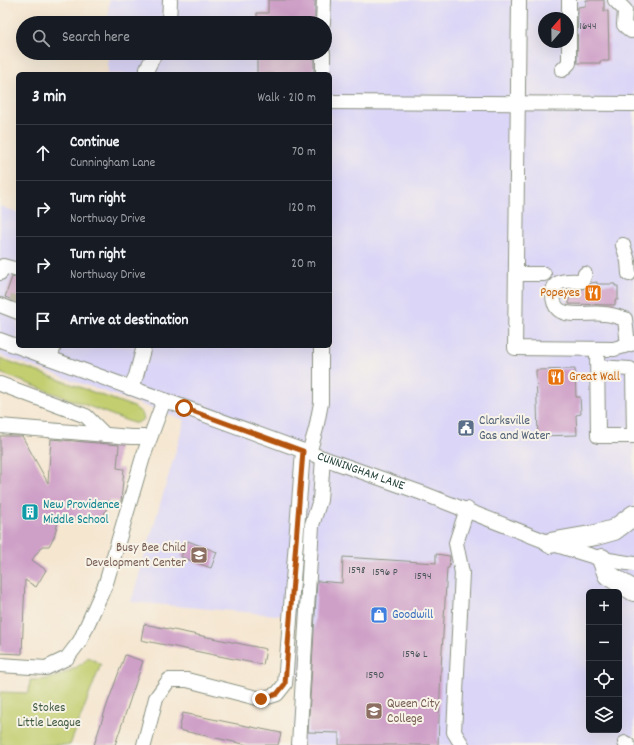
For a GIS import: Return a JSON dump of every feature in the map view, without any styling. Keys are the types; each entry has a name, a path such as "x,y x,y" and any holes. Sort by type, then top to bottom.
{"highway":[{"path":"550,543 596,535 614,530 634,515"},
{"path":"602,559 608,575 634,591"}],"street":[{"path":"169,16 170,0"},
{"path":"323,16 324,0"},
{"path":"518,0 515,348 614,349 631,344 625,319 604,314 570,314 558,310 554,301 553,291 555,285 559,282 582,280 585,274"},
{"path":"562,70 569,63 569,0"},
{"path":"622,3 624,25 631,31"},
{"path":"147,72 152,60"},
{"path":"323,60 323,72"},
{"path":"332,102 634,104"},
{"path":"623,246 628,261 628,274"},
{"path":"0,273 3,266 16,269"},
{"path":"516,274 544,274"},
{"name":"CUNNINGHAM LANE","path":"0,340 16,344"},
{"name":"CUNNINGHAM LANE","path":"35,348 52,352 130,388 467,509 550,543 602,559 634,564"},
{"path":"130,388 136,376 143,348"},
{"path":"144,745 156,698 169,680 187,680 261,699 277,694 285,684 306,452 316,429 321,403 322,348"},
{"path":"597,349 598,436 634,436 633,371 630,369 598,367"},
{"path":"0,384 86,416 105,435"},
{"path":"0,665 46,668 67,658 80,641 106,583 143,457 164,400"},
{"path":"0,426 105,435 150,437"},
{"path":"299,745 312,525 320,500 323,458"},
{"path":"462,745 454,732 462,573 456,542 467,509"}],"shaded area":[{"path":"109,0 634,0 634,745 293,745 301,617 131,602 185,420 0,355 0,206 16,212 16,348 332,348 332,72 108,72 108,60 332,60 332,16 108,16"}],"green space":[{"path":"0,358 134,407 142,413 144,419 137,423 133,423 0,373"},
{"name":"Stokes Little League","path":"88,657 101,664 70,745 0,745 0,692 29,693 30,680 42,680 62,675 80,665"}],"building":[{"path":"268,0 315,0 315,16 257,16 257,13 268,13"},
{"path":"586,0 604,0 604,11 608,11 609,61 600,61 600,63 577,63 578,7 586,6"},
{"path":"257,60 314,60 314,72 257,72"},
{"path":"12,277 16,278 16,301 5,297"},
{"name":"Popeyes","path":"597,282 597,284 615,284 615,286 618,286 618,300 615,300 615,305 569,304 569,289 587,288 591,283"},
{"path":"575,369 576,397 580,397 581,414 576,415 577,435 538,436 536,370"},
{"name":"New Providence Middle School","path":"0,436 22,436 48,483 51,439 119,445 117,468 124,469 121,502 109,501 102,521 59,518 54,537 49,546 42,546 32,560 46,570 36,587 25,580 22,654 0,653"},
{"name":"Busy Bee Child Development Center","path":"188,541 217,552 211,568 181,557"},
{"path":"436,554 450,556 449,568 447,568 438,745 339,745 339,733 308,732 317,581 342,583 343,557 436,563"},
{"path":"144,624 266,649 263,665 141,640"},
{"path":"125,655 143,661 115,745 94,745 107,705"},
{"path":"183,713 281,733 278,745 248,745 179,730"}],"place":[{"name":"Popeyes","path":"593,293"},
{"name":"Great Wall","path":"556,377"},
{"name":"Clarksville Gas and Water","path":"466,428"},
{"name":"New Providence Middle School","path":"30,512"},
{"name":"Busy Bee Child Development Center","path":"199,555"},
{"name":"Goodwill","path":"379,615"},
{"name":"Queen City College","path":"374,711"}],"route":[{"path":"184,408 303,451 285,684 277,694 261,699"}]}
